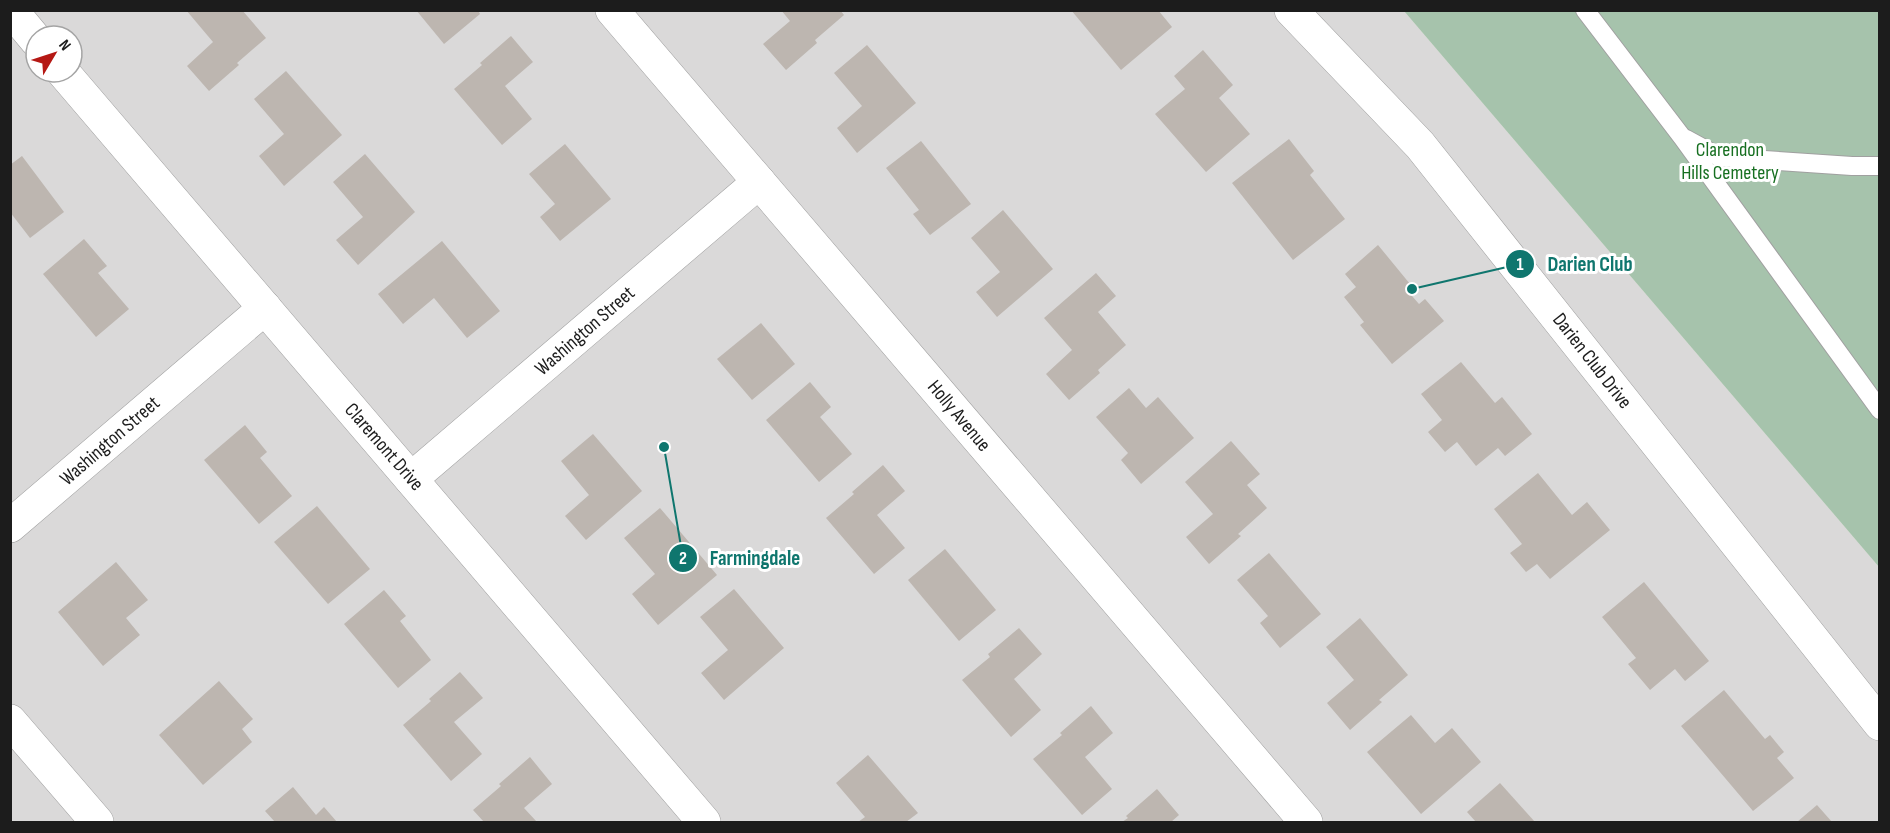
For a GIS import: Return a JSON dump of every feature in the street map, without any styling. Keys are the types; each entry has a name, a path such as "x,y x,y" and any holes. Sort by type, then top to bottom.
{"street":[{"path":"11,10 24,26"},
{"name":"Holly Avenue","path":"612,10 1306,822"},
{"name":"Darien Club Drive","path":"1291,10 1420,145 1880,724"},
{"name":"Claremont Drive","path":"73,84 704,822"},
{"name":"Washington Street","path":"411,479 759,182"},
{"name":"Washington Street","path":"10,526 265,308"},
{"path":"10,721 88,819"}],"lane":[{"path":"1585,10 1682,137 1880,410"},
{"path":"1682,137 1719,157 1880,166"}],"shaded area":[{"path":"10,11 1404,11 1879,567 1879,822 11,822"}],"green space":[{"name":"Clarendon Hills Cemetery","path":"1404,11 1879,11 1879,567"}],"building":[{"path":"186,10 242,10 266,38 209,91 187,66 213,42"},
{"path":"416,10 478,10 480,14 444,44"},
{"path":"781,10 840,10 844,15 815,40 817,43 786,70 763,44 790,21"},
{"path":"1071,10 1158,10 1172,27 1121,70"},
{"path":"511,36 533,62 505,86 532,119 502,145 454,89"},
{"path":"867,45 916,103 857,153 837,128 862,106 834,73"},
{"path":"1203,50 1233,85 1219,98 1250,134 1206,172 1155,114 1185,89 1174,76"},
{"path":"286,71 342,135 284,186 259,156 284,134 254,99"},
{"path":"1289,139 1314,171 1310,175 1345,219 1293,260 1232,183"},
{"path":"921,141 971,204 930,235 913,214 919,210 886,168"},
{"path":"565,144 611,199 560,241 540,217 555,204 529,174"},
{"path":"365,154 415,212 358,265 336,240 363,217 333,182"},
{"path":"22,156 64,212 30,238 10,212 10,165"},
{"path":"1003,210 1053,269 997,317 976,292 1000,272 971,238"},
{"path":"84,239 107,266 98,273 129,309 96,337 43,274"},
{"path":"442,241 500,311 467,338 434,298 403,324 378,294"},
{"path":"1378,245 1410,284 1405,288 1419,304 1425,299 1444,321 1392,364 1360,325 1364,322 1344,297 1356,287 1345,274"},
{"path":"1096,273 1116,296 1098,312 1126,345 1098,370 1100,373 1069,400 1046,374 1072,350 1044,318"},
{"path":"761,323 795,364 752,400 717,359"},
{"path":"1461,362 1495,403 1502,397 1532,434 1505,456 1498,448 1476,466 1457,442 1445,452 1428,432 1442,420 1421,394"},
{"path":"810,382 831,407 820,417 852,454 819,482 766,420"},
{"path":"1129,388 1146,408 1158,397 1194,438 1141,484 1121,460 1128,453 1096,417"},
{"path":"245,425 267,452 260,458 292,496 259,524 204,460"},
{"path":"593,434 642,491 586,540 565,516 589,495 561,461"},
{"path":"1231,441 1260,474 1247,485 1267,508 1238,534 1241,536 1209,564 1186,537 1213,514 1185,482"},
{"path":"883,465 905,491 877,515 905,548 874,574 826,518"},
{"path":"1538,473 1572,515 1587,502 1610,530 1550,579 1537,564 1526,572 1510,553 1522,544 1494,509"},
{"path":"317,506 370,569 328,604 274,542"},
{"path":"660,508 717,575 658,625 632,594 655,574 624,538"},
{"path":"945,549 996,610 959,641 908,580"},
{"path":"1269,553 1321,614 1280,648 1260,623 1268,616 1237,580"},
{"path":"116,562 148,600 126,618 140,635 103,666 58,612"},
{"path":"1644,582 1709,661 1685,681 1675,669 1650,690 1628,664 1636,658 1602,617"},
{"path":"734,589 784,648 724,700 701,673 728,650 700,617"},
{"path":"384,590 406,616 400,621 431,660 398,688 344,624"},
{"path":"1360,618 1408,675 1379,700 1382,702 1350,730 1327,703 1354,680 1326,647"},
{"path":"1019,628 1042,654 1014,679 1041,710 1011,737 962,680 990,657 988,654"},
{"path":"460,672 483,698 454,722 482,754 451,781 403,725"},
{"path":"219,681 253,719 242,729 252,742 203,785 159,735"},
{"path":"1724,690 1765,739 1770,735 1784,752 1777,758 1794,778 1753,811 1681,726"},
{"path":"1091,706 1113,733 1085,757 1112,789 1082,815 1033,759 1062,735 1060,733"},
{"path":"1411,715 1435,743 1452,728 1481,762 1421,814 1367,752"},
{"path":"868,755 918,813 906,822 858,822 865,817 836,783"},
{"path":"530,757 552,784 524,808 537,822 484,822 473,810"},
{"path":"1500,783 1535,822 1476,822 1467,812"},
{"path":"293,787 316,815 324,807 337,822 275,822 265,811"},
{"path":"1157,789 1179,815 1171,822 1122,822 1128,818 1126,816"},
{"path":"1817,805 1832,822 1797,822"}],"place":[{"name":"Darien Club","path":"1412,289"},
{"name":"Farmingdale","path":"664,447"}]}
